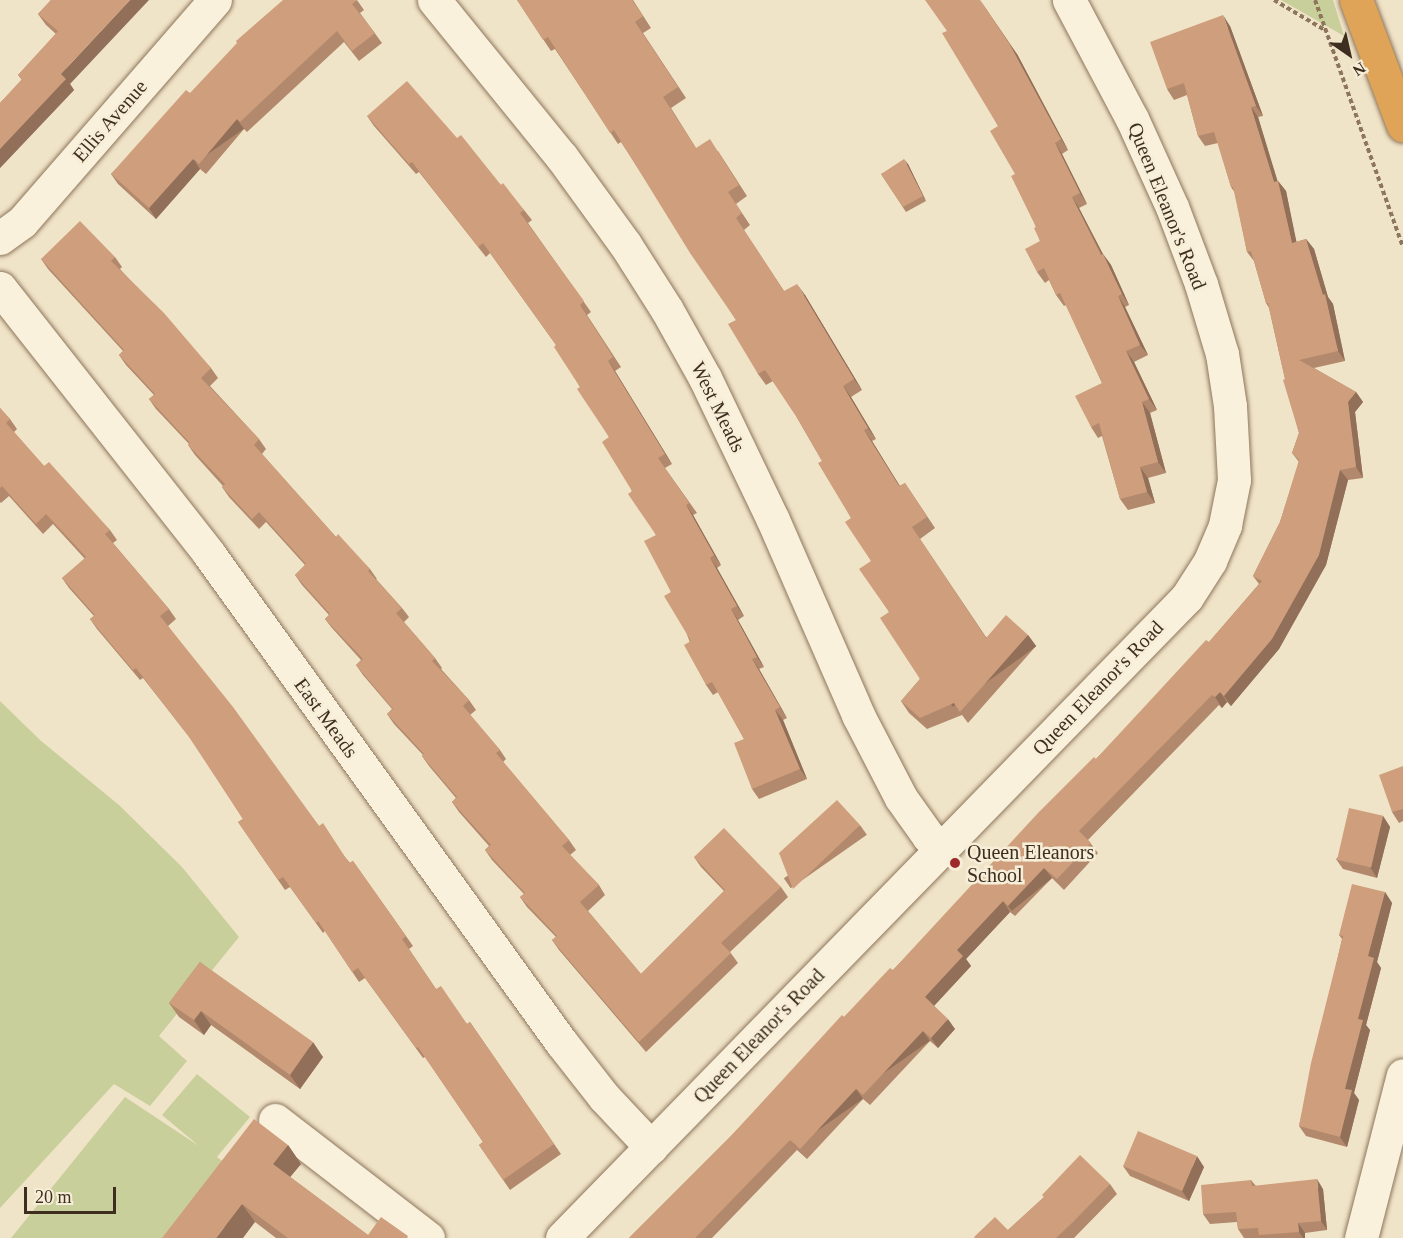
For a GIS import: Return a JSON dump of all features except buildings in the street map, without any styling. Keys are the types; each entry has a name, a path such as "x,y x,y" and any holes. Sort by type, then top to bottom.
{"highway":[{"path":"1356,0 1403,126"}],"street":[{"name":"Ellis Avenue","path":"0,238 22,222 216,0"},
{"name":"West Meads","path":"434,0 561,156 625,244 667,310 705,378 773,520 858,715 901,798 928,836 942,850"},
{"name":"Queen Eleanor's Road","path":"562,1238 1186,597 1214,552 1225,525 1234,480 1230,406 1222,354 1201,284 1172,207 1132,119 1069,0"},
{"name":"East Meads","path":"0,288 209,554 479,932 561,1042 604,1097 651,1147"},
{"path":"1361,1238 1403,1075"},
{"path":"275,1120 428,1238"}],"path":[{"path":"1274,0 1325,30"},
{"path":"1315,0 1403,247"}],"green space":[{"path":"1281,0 1333,0 1344,36"},
{"path":"0,701 40,740 119,805 182,867 239,937 159,1036 187,1061 150,1106 114,1084 0,1208"},
{"path":"197,1074 250,1117 217,1157 229,1166 176,1238 11,1238 125,1097 199,1146 162,1115"}],"place":[{"name":"Queen Eleanors School","path":"955,863"}]}
